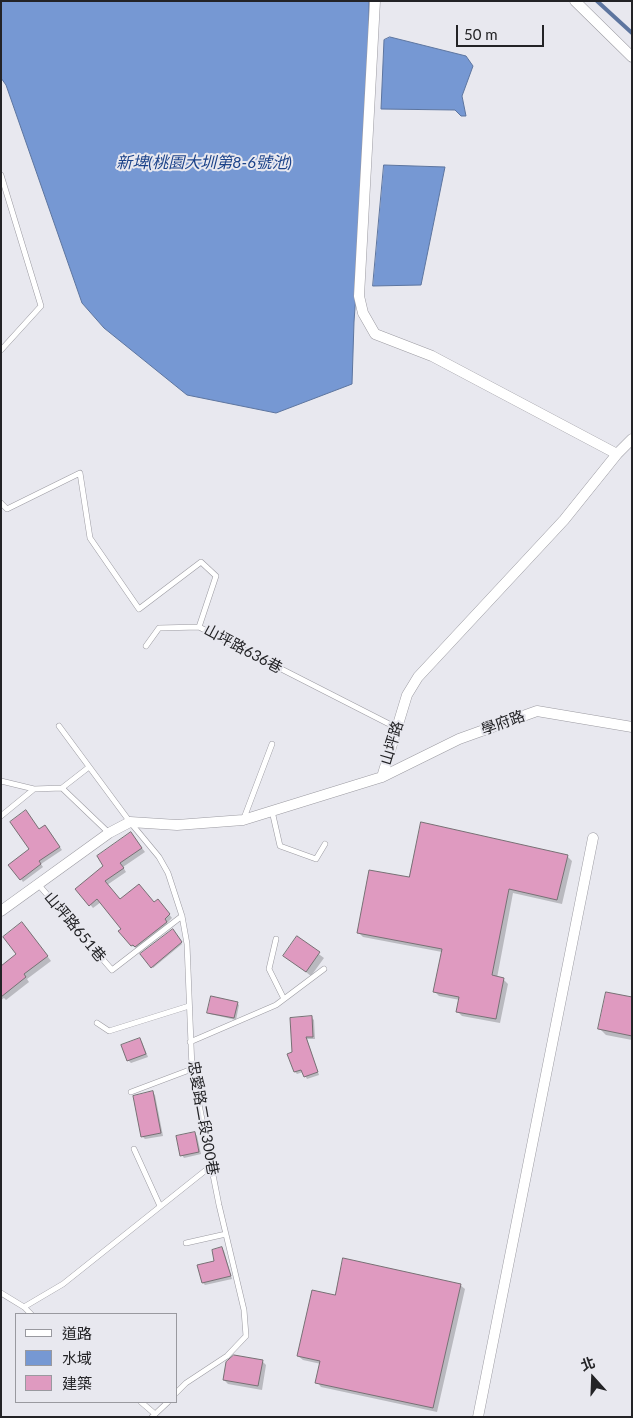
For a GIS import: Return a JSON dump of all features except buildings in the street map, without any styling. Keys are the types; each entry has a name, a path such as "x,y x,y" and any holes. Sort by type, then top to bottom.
{"street":[{"path":"375,1 359,296 363,313 375,334 432,356 617,454"},
{"path":"575,1 632,57"},
{"name":"山坪路","path":"130,822 177,825 244,820 382,777 407,696 418,677 564,520 617,454 632,439"},
{"name":"學府路","path":"382,777 458,739 537,711 632,727"},
{"path":"1,912 109,833 130,822"},
{"path":"478,1417 593,838"}],"lane":[{"path":"1,175 41,306 1,350"},
{"name":"山坪路636巷","path":"1,504 7,509 80,473 90,538 139,609 201,562 216,576 198,626 397,728"},
{"path":"146,646 159,628 198,626"},
{"name":"忠愛路二段300巷","path":"59,726 130,822 159,857 168,873 182,916 187,944 192,1069 211,1166 244,1310 246,1336 227,1356 178,1391"},
{"path":"244,820 272,744"},
{"path":"1,781 34,789 62,788 89,766"},
{"path":"62,788 109,833"},
{"path":"1,816 34,789"},
{"path":"272,811 280,846 316,859 325,844"},
{"name":"山坪路651巷","path":"38,884 112,970 182,916"},
{"path":"276,939 269,970 284,999"},
{"path":"190,1042 276,1004 324,969"},
{"path":"97,1023 109,1031 189,1006"},
{"path":"131,1092 192,1069"},
{"path":"134,1149 160,1206"},
{"path":"24,1307 63,1284 211,1166"},
{"path":"186,1243 226,1234"},
{"path":"1,1292 30,1313"},
{"path":"142,1403 154,1415 167,1403"}],"water":[{"name":"新埤(桃園大圳第8-6號池)","path":"1,1 369,1 368,120 354,322 352,384 276,413 187,395 104,328 82,303 6,85 1,78"},
{"path":"390,37 466,56 473,66 462,96 466,116 461,116 455,110 381,109 384,40"},
{"path":"384,165 445,167 421,285 373,286"}],"waterway":[{"path":"597,1 632,33"}]}
